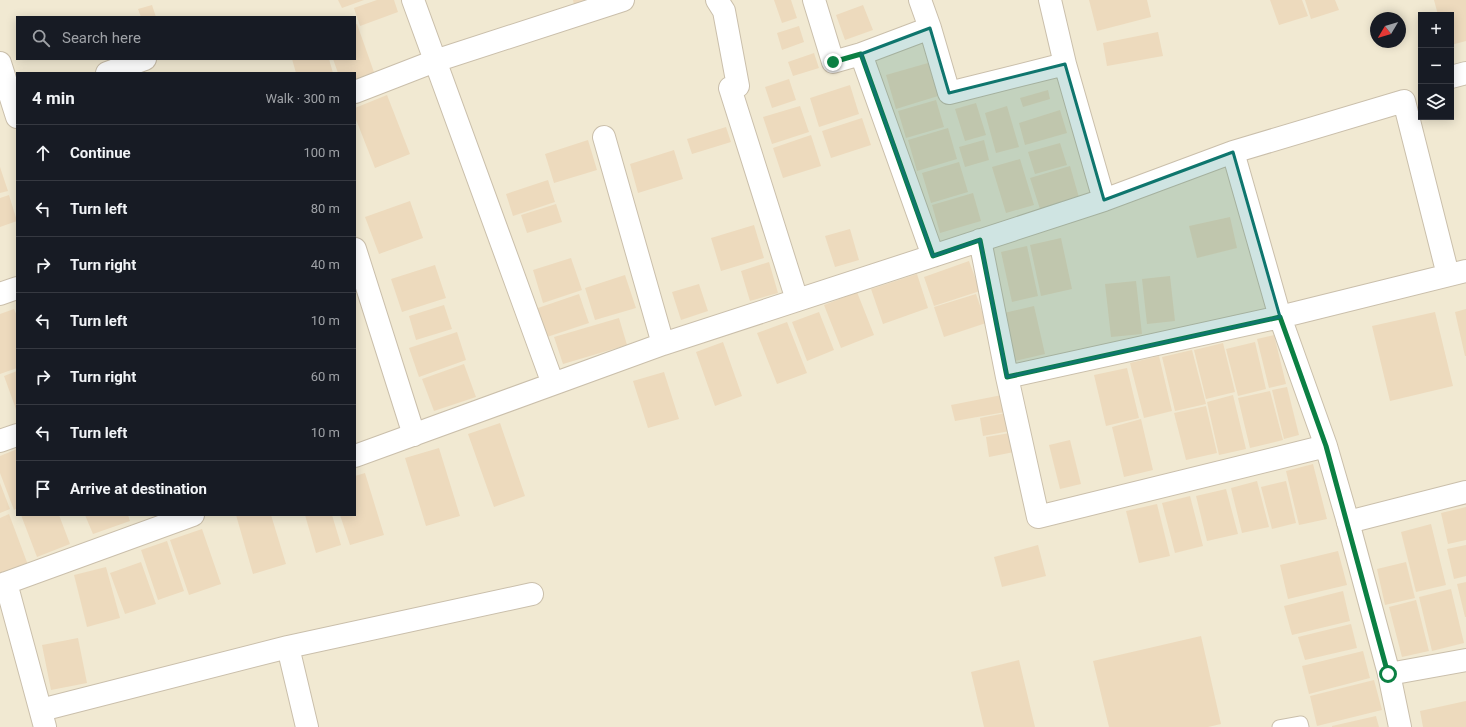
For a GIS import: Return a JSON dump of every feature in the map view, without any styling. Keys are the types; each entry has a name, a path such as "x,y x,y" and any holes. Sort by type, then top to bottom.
{"street":[{"path":"413,0 553,384"},
{"path":"356,92 436,61 623,0"},
{"path":"717,0 724,11 734,87 797,300"},
{"path":"814,0 833,62 861,54 930,28"},
{"path":"920,0 949,92 1065,64"},
{"path":"1050,0 1065,64 1104,200"},
{"path":"861,54 933,256"},
{"path":"0,63 12,109"},
{"path":"111,72 141,65"},
{"path":"1454,76 1466,73"},
{"path":"356,456 663,344 1104,200 1233,152 1413,97 1457,273 1280,317 1007,377"},
{"path":"604,137 663,344"},
{"path":"1233,152 1280,317 1326,446 1348,522 1388,674 1400,727"},
{"path":"980,240 1007,377 1038,517 1326,446"},
{"path":"356,252 414,435"},
{"path":"0,294 16,288"},
{"path":"0,441 16,435"},
{"path":"1348,522 1466,492"},
{"path":"188,516 144,524 3,584 43,718 288,646 532,594"},
{"path":"288,646 307,727"},
{"path":"1388,674 1466,660"}],"lane":[{"path":"1279,727 1301,723 1302,727"}],"highlighted area":[{"path":"930,28 949,93 1065,64 1104,200 1233,152 1280,317 1007,377 980,240 933,256 861,54"}],"shaded area":[{"path":"0,0 1466,0 1466,727 0,727"}],"building":[{"path":"338,0 364,0 342,8"},
{"path":"377,0 394,0 398,12 360,26 354,8"},
{"path":"573,0 587,0 574,5"},
{"path":"774,0 791,0 797,18 782,23"},
{"path":"1089,0 1147,0 1151,17 1097,31"},
{"path":"1270,0 1302,0 1308,16 1279,25"},
{"path":"1305,0 1335,0 1339,10 1311,19"},
{"path":"1434,0 1466,0 1466,41 1454,44 1454,12 1437,12"},
{"path":"152,5 156,16 141,16 138,9"},
{"path":"863,5 873,30 845,40 836,15"},
{"path":"356,24 375,75 356,82 356,72 338,72 333,60 356,60"},
{"path":"799,26 804,42 782,50 777,33"},
{"path":"1158,32 1163,56 1107,66 1103,43"},
{"path":"814,53 819,68 793,76 788,62"},
{"path":"292,60 329,60 333,72 296,72"},
{"path":"928,63 938,96 896,109 886,75"},
{"path":"789,79 796,100 772,108 765,87"},
{"path":"850,85 859,114 819,127 810,98"},
{"path":"1048,90 1050,99 1023,107 1020,98"},
{"path":"387,95 410,154 375,168 356,120 356,108"},
{"path":"936,100 944,127 906,138 898,111"},
{"path":"976,103 986,135 965,141 955,109"},
{"path":"800,106 809,132 772,144 763,117"},
{"path":"1007,106 1019,147 996,153 985,113"},
{"path":"1060,110 1067,133 1025,145 1019,123"},
{"path":"862,118 871,145 831,158 822,131"},
{"path":"726,127 731,142 692,154 687,139"},
{"path":"948,128 957,159 917,171 908,140"},
{"path":"811,135 821,166 783,178 773,148"},
{"path":"588,140 597,170 554,183 545,154"},
{"path":"984,140 989,160 965,167 959,147"},
{"path":"1060,143 1067,165 1035,174 1028,152"},
{"path":"674,150 683,179 638,193 630,164"},
{"path":"1020,159 1034,205 1006,213 992,167"},
{"path":"959,162 968,192 931,203 922,173"},
{"path":"1070,166 1080,201 1041,212 1030,178"},
{"path":"0,167 8,191 0,193"},
{"path":"548,180 555,202 513,216 506,194"},
{"path":"973,193 981,221 940,233 932,205"},
{"path":"9,195 16,221 0,227 0,198"},
{"path":"410,201 423,238 379,254 365,217"},
{"path":"556,204 562,222 527,233 521,215"},
{"path":"1230,217 1237,248 1197,258 1189,226"},
{"path":"754,225 764,258 721,271 711,238"},
{"path":"850,229 859,260 835,267 825,236"},
{"path":"1061,238 1072,289 1041,296 1030,245"},
{"path":"1027,246 1038,296 1012,302 1001,252"},
{"path":"571,258 582,290 543,303 533,270"},
{"path":"969,261 980,291 934,306 924,277"},
{"path":"769,262 778,293 750,301 741,271"},
{"path":"435,265 446,298 402,312 391,279"},
{"path":"917,274 928,308 883,324 871,289"},
{"path":"625,275 636,308 595,320 585,288"},
{"path":"1170,276 1175,321 1147,324 1142,279"},
{"path":"1136,281 1142,334 1111,337 1105,284"},
{"path":"699,284 708,311 681,320 672,292"},
{"path":"857,292 874,335 841,348 824,305"},
{"path":"579,294 589,323 544,338 535,309"},
{"path":"976,294 986,323 944,337 934,307"},
{"path":"444,305 452,329 416,340 409,316"},
{"path":"1034,306 1045,354 1015,361 1004,313"},
{"path":"14,309 16,314 16,368 0,374 0,314"},
{"path":"1466,309 1466,356 1465,356 1455,312"},
{"path":"819,312 834,350 807,361 792,322"},
{"path":"1435,312 1453,386 1390,401 1372,326"},
{"path":"619,318 627,345 563,364 554,337"},
{"path":"787,322 807,373 777,384 757,333"},
{"path":"457,332 466,360 419,377 409,348"},
{"path":"1274,335 1286,384 1269,388 1257,339"},
{"path":"723,342 742,396 715,406 696,352"},
{"path":"1255,342 1266,389 1238,396 1226,349"},
{"path":"1223,343 1235,392 1206,399 1194,350"},
{"path":"1192,350 1206,404 1175,411 1162,357"},
{"path":"1159,356 1172,411 1144,418 1130,363"},
{"path":"464,364 476,397 434,411 422,379"},
{"path":"1127,368 1139,418 1106,426 1094,375"},
{"path":"16,371 16,409 4,376"},
{"path":"664,372 679,419 648,428 633,381"},
{"path":"1287,387 1299,435 1284,439 1272,390"},
{"path":"1270,391 1283,440 1250,448 1238,398"},
{"path":"1002,395 1005,412 955,421 951,405"},
{"path":"1233,395 1246,449 1219,455 1207,402"},
{"path":"1206,406 1217,453 1186,460 1174,413"},
{"path":"1006,413 1010,431 983,436 980,418"},
{"path":"1141,419 1153,470 1124,477 1112,427"},
{"path":"500,423 525,496 494,507 468,434"},
{"path":"1010,433 1014,452 989,457 986,437"},
{"path":"1070,440 1081,484 1060,489 1049,445"},
{"path":"439,448 460,516 426,526 405,458"},
{"path":"16,449 16,509 14,510 0,473 0,456"},
{"path":"1313,464 1327,519 1299,525 1286,471"},
{"path":"365,473 384,535 350,545 340,516 356,516 356,476"},
{"path":"1257,481 1269,527 1242,533 1231,488"},
{"path":"1286,481 1296,523 1272,529 1261,487"},
{"path":"0,483 10,509 0,513"},
{"path":"1226,489 1238,534 1207,541 1196,496"},
{"path":"1190,496 1203,546 1175,553 1162,503"},
{"path":"1157,504 1170,556 1139,563 1126,511"},
{"path":"1466,507 1466,540 1448,544 1441,513"},
{"path":"9,514 28,565 0,576 0,518"},
{"path":"21,516 59,516 70,544 37,557"},
{"path":"85,516 128,516 130,521 93,534"},
{"path":"236,516 271,516 286,564 253,574"},
{"path":"305,516 332,516 341,545 316,553"},
{"path":"1431,524 1446,585 1416,592 1401,532"},
{"path":"202,529 221,584 189,595 170,540"},
{"path":"167,541 184,591 158,600 141,550"},
{"path":"1038,545 1046,576 1002,587 994,557"},
{"path":"1466,545 1466,576 1454,579 1447,549"},
{"path":"1338,551 1347,585 1288,599 1280,565"},
{"path":"141,562 156,604 125,614 110,573"},
{"path":"1406,562 1415,598 1385,605 1377,569"},
{"path":"106,567 120,618 87,627 74,575"},
{"path":"1466,582 1466,617 1465,617 1457,584"},
{"path":"1451,589 1464,643 1432,651 1419,597"},
{"path":"1343,591 1350,621 1292,635 1284,606"},
{"path":"1416,600 1429,651 1402,657 1389,607"},
{"path":"1351,624 1357,648 1305,660 1298,637"},
{"path":"1201,636 1221,724 1208,727 1109,727 1093,661"},
{"path":"78,638 87,683 51,690 42,645"},
{"path":"1363,651 1370,678 1309,694 1302,666"},
{"path":"1019,660 1035,727 984,727 971,672"},
{"path":"1374,680 1382,710 1317,726 1310,696"},
{"path":"1466,701 1466,727 1423,727 1420,711"},
{"path":"1376,716 1379,727 1332,727 1332,726"}],"route":[{"path":"833,62 861,54 933,256 980,240 1007,377 1280,317 1326,446 1348,522 1388,674"}]}
